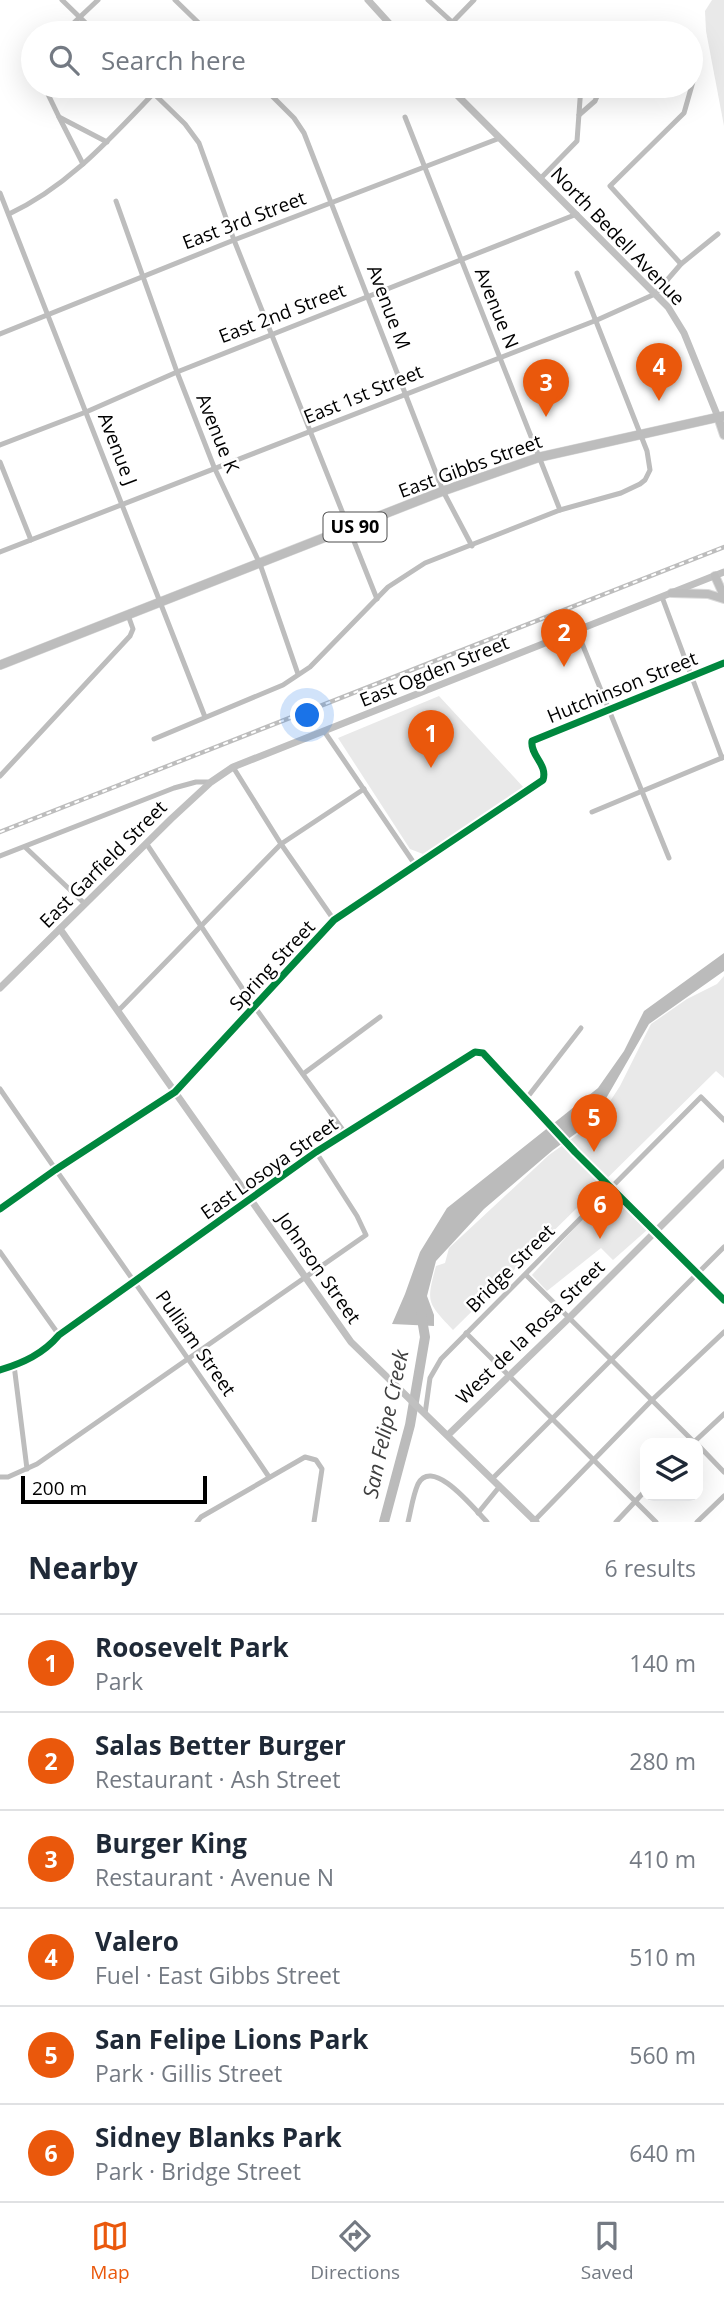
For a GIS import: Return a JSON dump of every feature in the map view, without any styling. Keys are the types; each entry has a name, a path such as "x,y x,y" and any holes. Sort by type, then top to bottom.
{"highway":[{"name":"East Gibbs Street","path":"0,665 443,491 540,457 721,416"}],"main road":[{"path":"368,0 387,21"},
{"name":"North Bedell Avenue","path":"460,98 668,307 684,333 721,416 724,435"},
{"name":"East Ogden Street","path":"233,767 724,572"},
{"path":"715,576 724,597"},
{"path":"672,593 708,593 724,597"},
{"name":"East Garfield Street","path":"0,988 146,843 211,782 233,767"},
{"name":"Johnson Street","path":"60,929 351,1342 401,1393 493,1478 534,1522"},
{"name":"West de la Rosa Street","path":"448,1436 724,1163"}],"street":[{"path":"62,0 85,21"},
{"path":"75,21 98,0"},
{"path":"175,0 197,21"},
{"path":"428,0 451,21"},
{"path":"453,21 474,0"},
{"path":"50,98 83,164"},
{"path":"9,214 42,197 83,164 149,98"},
{"path":"157,98 185,124 199,142 234,240 351,528 377,599"},
{"name":"Avenue M","path":"274,98 294,118 304,133 443,491 472,546"},
{"path":"541,178 577,141 580,98"},
{"path":"579,115 596,98"},
{"path":"681,264 610,186 684,113 688,98"},
{"path":"59,117 107,142"},
{"name":"Avenue N","path":"405,117 560,510"},
{"name":"East 3rd Street","path":"0,334 234,240 500,138"},
{"name":"Avenue J","path":"0,192 205,717"},
{"name":"Avenue K","path":"116,201 177,372 214,467 260,564 298,674"},
{"name":"East 2nd Street","path":"0,445 271,334 577,215"},
{"name":"East 1st Street","path":"0,552 597,320 654,294 681,264 718,234"},
{"path":"154,739 283,685 310,667 388,587 415,568 560,510 621,493 645,480 650,470 647,451 577,274"},
{"path":"0,462 31,540"},
{"path":"592,812 723,757 662,597"},
{"path":"0,776 130,636 133,629 128,615"},
{"path":"577,631 669,858"},
{"name":"Hutchinson Street","path":"532,741 724,663"},
{"path":"324,731 416,866"},
{"name":"Spring Street","path":"0,1209 55,1170 175,1093 334,920 543,780 544,770 532,749 532,741"},
{"path":"233,767 281,844 334,920"},
{"path":"0,856 174,788 197,782 211,782"},
{"path":"118,1011 281,844 364,789"},
{"path":"146,843 254,1006 345,1133"},
{"path":"24,847 85,904"},
{"path":"303,1074 380,1017"},
{"path":"526,1098 581,1028"},
{"name":"East Losoya Street","path":"0,1370 29,1360 52,1344 59,1335 316,1152 475,1052 483,1053 575,1152 724,1300"},
{"name":"Pulliam Street","path":"0,1089 190,1359 269,1477"},
{"name":"Bridge Street","path":"425,1414 434,1368 701,1097 724,1120"},
{"path":"0,1477 27,1469 366,1235 316,1152"},
{"path":"493,1478 724,1247"},
{"path":"0,1252 59,1335"},
{"path":"526,1275 690,1438"},
{"path":"534,1522 652,1400 724,1332"},
{"path":"466,1333 656,1522"},
{"path":"14,1366 27,1469"},
{"path":"700,1438 724,1414"},
{"path":"703,1451 724,1472"},
{"path":"197,1522 304,1457 311,1457 320,1464 322,1475 314,1522"},
{"path":"408,1522 419,1482 428,1475 434,1475 453,1488 487,1522"},
{"path":"478,1513 500,1486"},
{"path":"616,1522 640,1496"},
{"path":"697,1522 724,1496"}],"shaded area":[{"path":"712,0 724,0 724,126 706,31 705,11"},
{"path":"439,696 525,789 423,854 410,849 338,738"},
{"path":"724,953 724,971 649,1024 593,1121 553,1150 484,1209 436,1261 427,1296 434,1315 434,1326 392,1324 420,1252 447,1208 598,1088 624,1051 644,1011"},
{"path":"724,976 724,1078 716,1071 453,1330 434,1307 430,1295 436,1266 445,1263 449,1248 549,1155 598,1120 620,1086 651,1024 687,999 717,984"},
{"path":"608,1191 647,1230 613,1260 601,1248 547,1291 532,1275"}],"waterway":[{"name":"San Felipe Creek","path":"384,1522 410,1425 425,1337 421,1313"}],"railway":[{"path":"0,832 724,547"}],"cycle path":[{"path":"0,1209 175,1092 334,920 543,780 543,769 532,741 724,663"},
{"path":"0,1370 39,1353 59,1335 316,1152 475,1052 483,1053 575,1152 724,1300"}],"place":[{"name":"Valero","path":"659,401"},
{"name":"Burger King","path":"546,417"},
{"name":"Salas Better Burger","path":"564,667"},
{"name":"Roosevelt Park","path":"431,768"},
{"name":"San Felipe Lions Park","path":"594,1152"},
{"name":"Sidney Blanks Park","path":"600,1239"}]}
